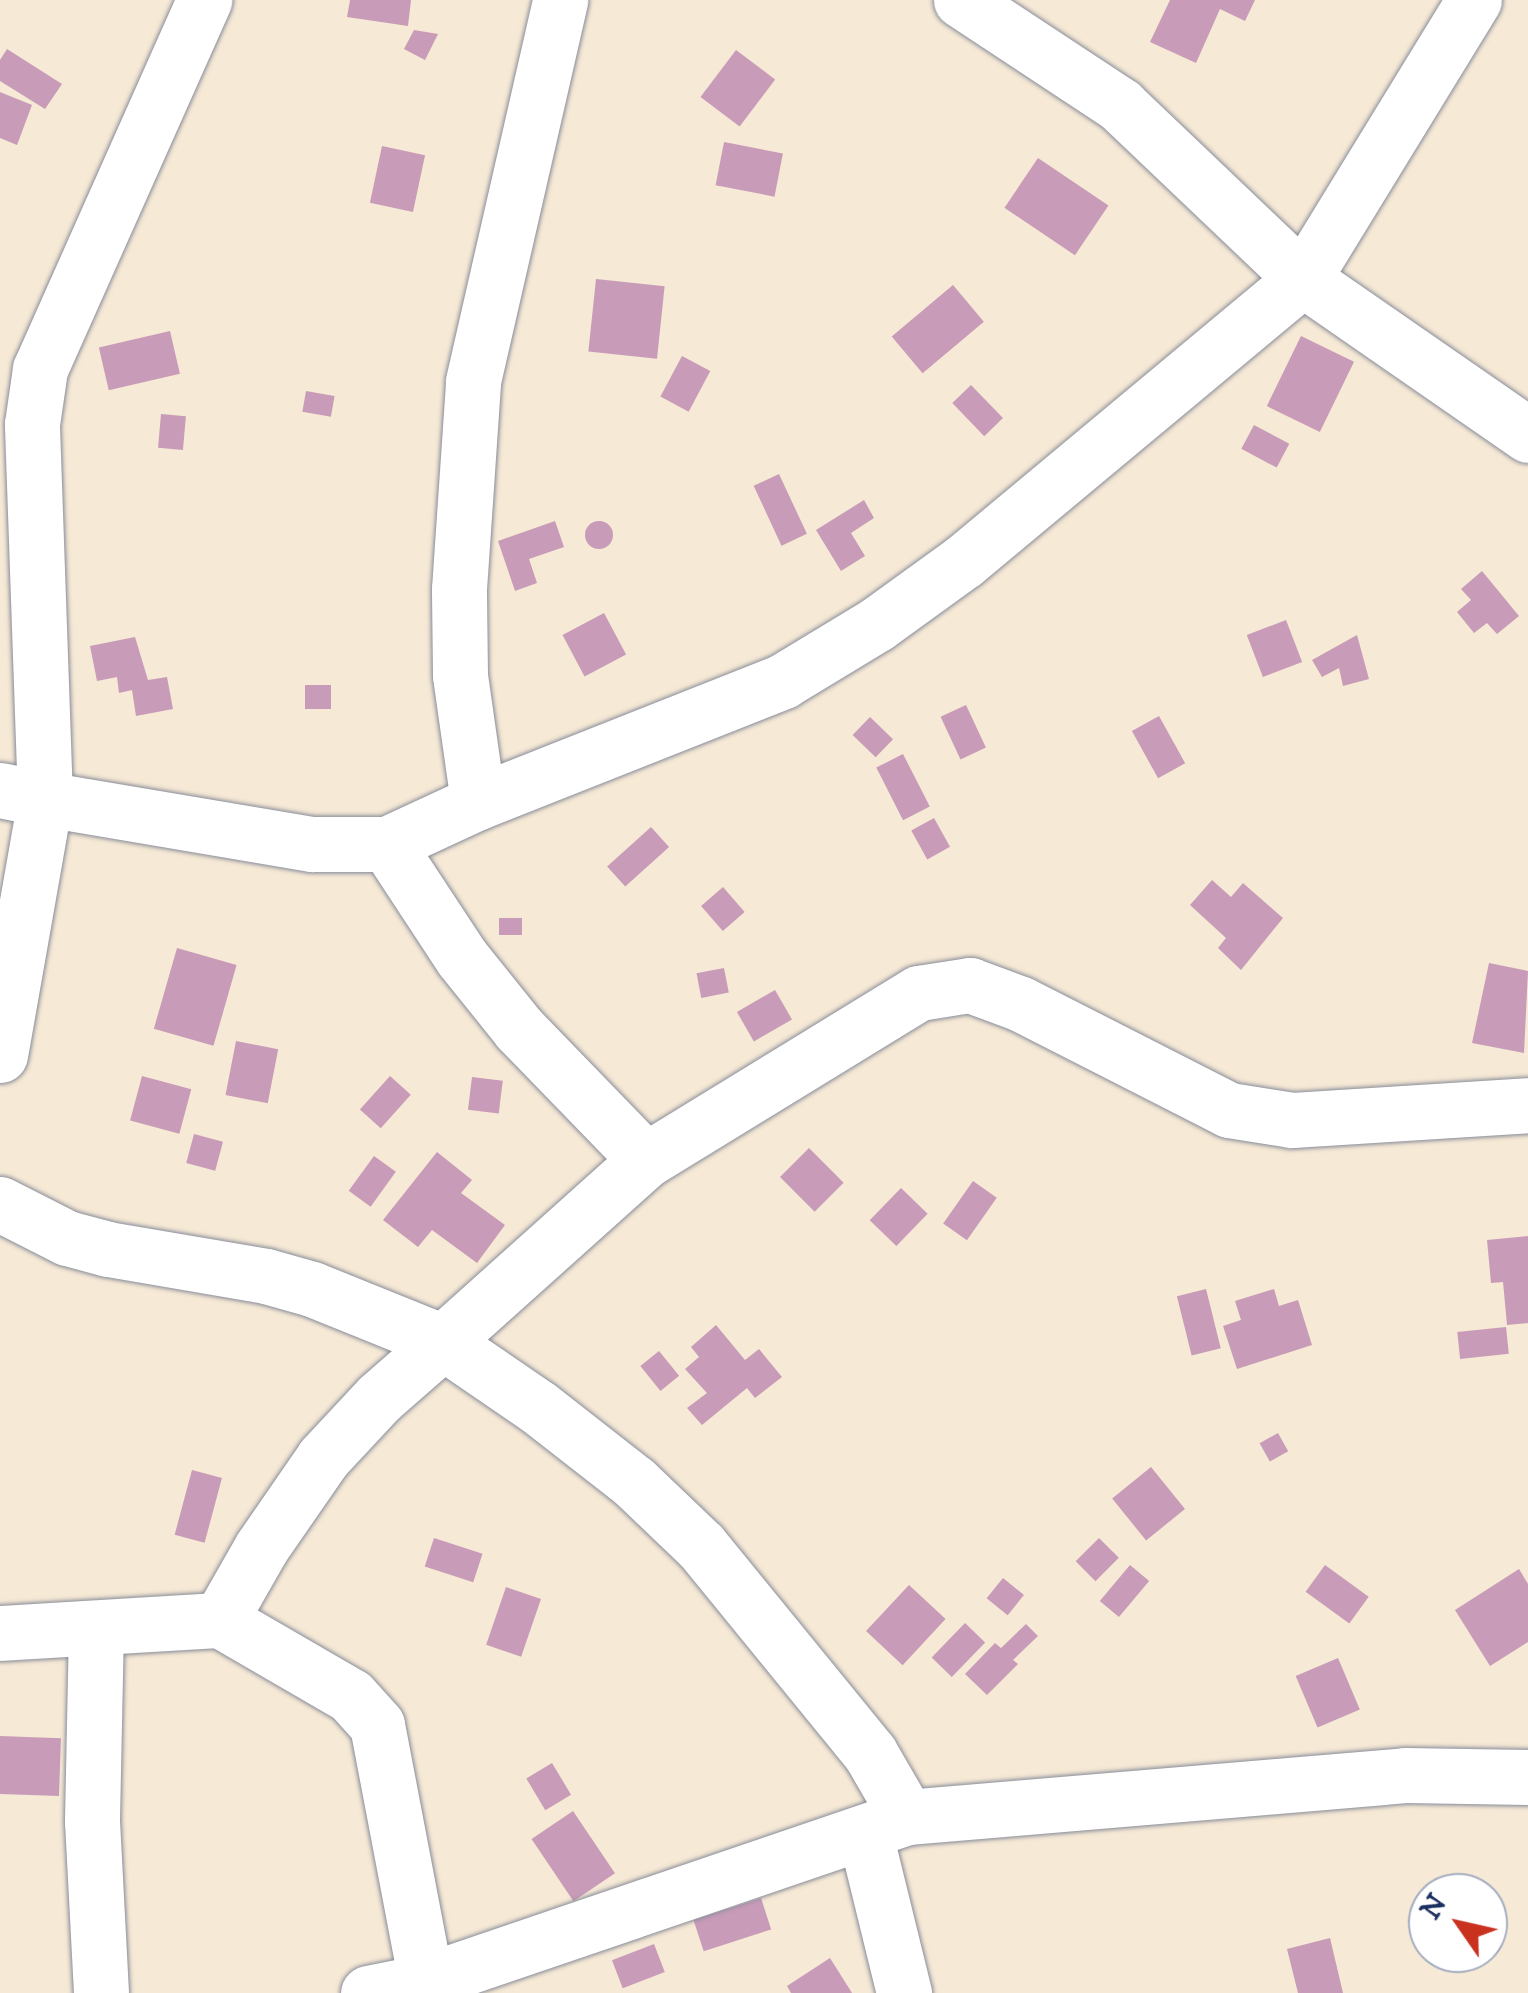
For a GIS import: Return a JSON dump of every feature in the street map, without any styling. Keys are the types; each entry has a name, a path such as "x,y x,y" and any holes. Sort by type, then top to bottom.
{"street":[{"path":"0,1055 22,795 32,424 40,369 204,0"},
{"path":"478,802 460,676 459,589 472,381 560,0"},
{"path":"961,0 1120,105 1303,279 1528,435"},
{"path":"22,795 312,844 386,844 478,802 783,681 876,624 964,561 1303,279 1474,0"},
{"path":"386,844 462,958 519,1029 646,1160"},
{"path":"220,1620 261,1548 323,1458 379,1398 646,1160 919,993 970,986 1021,1004 1229,1110 1292,1120 1528,1105"},
{"path":"0,1204 68,1238 312,1289 443,1342 538,1406 634,1482 701,1546 870,1753 886,1826 904,1993"},
{"path":"0,1633 220,1620 351,1696 377,1725 425,1987"},
{"path":"96,1628 92,1821 101,1993"},
{"path":"368,1993 425,1987 886,1826 1404,1775 1528,1778"}],"building":[{"path":"350,0 411,0 408,26 347,17"},
{"path":"1170,0 1255,0 1245,21 1220,9 1196,63 1150,42"},
{"path":"414,30 438,34 425,60 404,49"},
{"path":"7,49 62,84 45,109 0,81 0,60"},
{"path":"736,50 775,79 740,127 700,97"},
{"path":"0,92 32,105 17,145 0,138"},
{"path":"724,142 783,153 775,197 716,185"},
{"path":"382,146 425,155 413,212 370,203"},
{"path":"1038,158 1108,206 1075,255 1004,208"},
{"path":"596,279 665,286 657,359 588,352"},
{"path":"953,285 984,322 923,373 892,336"},
{"path":"170,331 180,374 109,390 99,347"},
{"path":"1301,336 1354,362 1320,432 1267,406"},
{"path":"682,356 710,371 689,412 660,397"},
{"path":"971,385 1003,418 984,436 952,403"},
{"path":"306,391 335,396 331,417 302,412"},
{"path":"161,414 186,416 183,450 158,448"},
{"path":"1254,425 1289,444 1277,468 1241,449"},
{"path":"779,474 807,534 782,546 754,486"},
{"path":"864,500 874,518 851,533 865,556 841,571 816,530"},
{"path":"555,521 564,547 529,559 537,583 515,591 498,541"},
{"path":"599,521 609,525 613,535 609,545 599,549 589,545 585,535 589,525"},
{"path":"1482,571 1519,616 1497,634 1487,623 1474,633 1457,612 1471,600 1461,589"},
{"path":"604,613 626,654 585,677 563,635"},
{"path":"1286,620 1302,662 1263,677 1247,635"},
{"path":"1357,635 1369,679 1343,686 1339,668 1322,677 1312,660"},
{"path":"135,637 148,680 167,677 173,709 136,716 132,690 119,693 117,677 97,681 90,646"},
{"path":"305,685 331,685 331,709 305,709"},
{"path":"966,705 986,748 960,759 941,717"},
{"path":"1159,716 1185,763 1158,778 1132,731"},
{"path":"870,717 893,739 876,757 853,735"},
{"path":"903,754 930,807 903,820 876,768"},
{"path":"934,818 950,847 927,859 911,831"},
{"path":"651,827 669,847 625,887 607,866"},
{"path":"1212,880 1231,897 1243,883 1283,918 1241,970 1218,948 1226,938 1190,905"},
{"path":"723,887 745,912 723,931 701,906"},
{"path":"499,918 522,918 522,935 499,935"},
{"path":"177,948 237,965 213,1046 154,1029"},
{"path":"1489,963 1528,971 1524,1053 1472,1043"},
{"path":"724,968 729,993 701,998 697,973"},
{"path":"775,990 792,1019 754,1041 737,1012"},
{"path":"236,1041 278,1049 268,1103 226,1095"},
{"path":"142,1076 191,1089 179,1134 130,1120"},
{"path":"390,1076 411,1095 381,1128 360,1109"},
{"path":"472,1077 503,1081 499,1114 468,1110"},
{"path":"194,1134 223,1142 215,1171 186,1163"},
{"path":"809,1148 844,1183 815,1212 780,1177"},
{"path":"437,1152 472,1180 461,1193 505,1225 477,1263 432,1230 418,1247 383,1220"},
{"path":"374,1156 396,1172 371,1207 349,1191"},
{"path":"973,1181 997,1198 967,1240 943,1224"},
{"path":"901,1188 928,1214 896,1246 870,1220"},
{"path":"1528,1236 1528,1323 1507,1325 1503,1282 1491,1283 1487,1240"},
{"path":"1206,1289 1221,1348 1192,1355 1177,1296"},
{"path":"1274,1289 1279,1306 1298,1300 1312,1345 1237,1369 1223,1326 1241,1320 1235,1301"},
{"path":"716,1325 745,1360 759,1349 782,1377 755,1398 747,1388 702,1425 687,1408 707,1393 685,1369 699,1357 691,1347"},
{"path":"1506,1327 1509,1354 1460,1359 1457,1332"},
{"path":"659,1351 679,1376 660,1391 640,1366"},
{"path":"1278,1433 1288,1451 1270,1462 1260,1443"},
{"path":"1151,1467 1185,1509 1146,1540 1112,1498"},
{"path":"192,1470 222,1478 205,1543 175,1535"},
{"path":"434,1538 483,1554 473,1582 425,1567"},
{"path":"1099,1538 1119,1558 1095,1581 1076,1561"},
{"path":"1130,1565 1149,1581 1119,1617 1100,1601"},
{"path":"1325,1565 1369,1597 1349,1623 1306,1592"},
{"path":"1519,1569 1528,1584 1528,1642 1490,1666 1455,1610"},
{"path":"1003,1578 1024,1595 1008,1615 987,1598"},
{"path":"909,1585 946,1619 903,1665 866,1631"},
{"path":"506,1587 541,1599 521,1657 486,1645"},
{"path":"965,1623 985,1642 952,1677 932,1658"},
{"path":"1026,1624 1038,1636 1013,1660 1018,1664 987,1695 965,1674 995,1643 1001,1648"},
{"path":"1338,1658 1360,1710 1318,1728 1296,1676"},
{"path":"0,1736 61,1738 59,1796 0,1794"},
{"path":"552,1763 571,1795 545,1810 526,1778"},
{"path":"573,1811 615,1873 573,1901 532,1839"},
{"path":"761,1898 771,1929 704,1951 693,1920"},
{"path":"1330,1938 1343,1993 1298,1993 1287,1949"},
{"path":"654,1944 665,1972 623,1988 612,1960"},
{"path":"830,1958 852,1993 791,1993 787,1986"}]}
